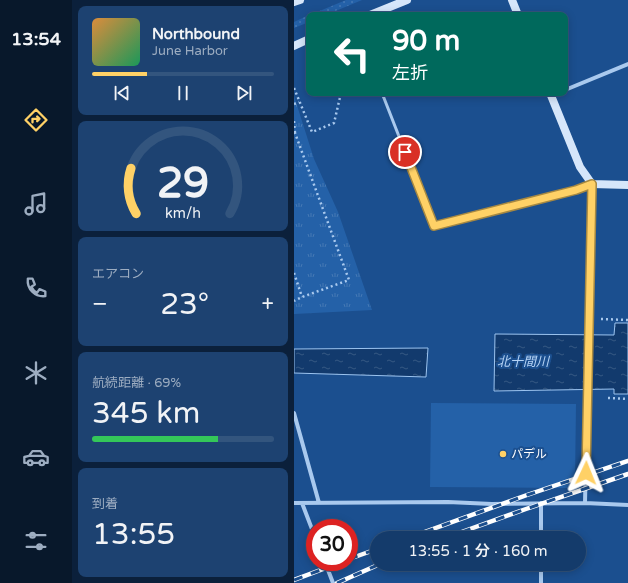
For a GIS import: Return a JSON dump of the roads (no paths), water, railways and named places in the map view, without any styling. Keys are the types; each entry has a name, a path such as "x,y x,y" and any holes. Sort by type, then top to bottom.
{"street":[{"path":"294,2 300,0"},
{"path":"378,12 408,0"},
{"path":"512,0 517,12"},
{"path":"294,46 306,40"},
{"path":"568,89 628,64"},
{"path":"554,96 580,167 592,184 585,503"},
{"path":"592,184 628,185"},
{"path":"294,413 319,503"},
{"path":"294,503 448,502 492,504 585,503 628,505"},
{"path":"302,503 308,519"},
{"path":"540,503 541,531"},
{"path":"328,571 333,583"},
{"path":"541,571 541,583"}],"lane":[{"path":"383,96 434,226 576,190 592,184"}],"water":[{"name":"北十間川","path":"615,323 628,323 628,394 614,394 614,389 494,391 495,334 614,335"},
{"path":"428,348 426,377 294,373 294,349"}],"railway":[{"path":"427,531 628,461"},
{"path":"465,531 628,474"},
{"path":"358,556 370,552"},
{"path":"337,583 370,568"},
{"path":"294,580 318,571"}],"place":[{"name":"パデル","path":"503,454"}]}
